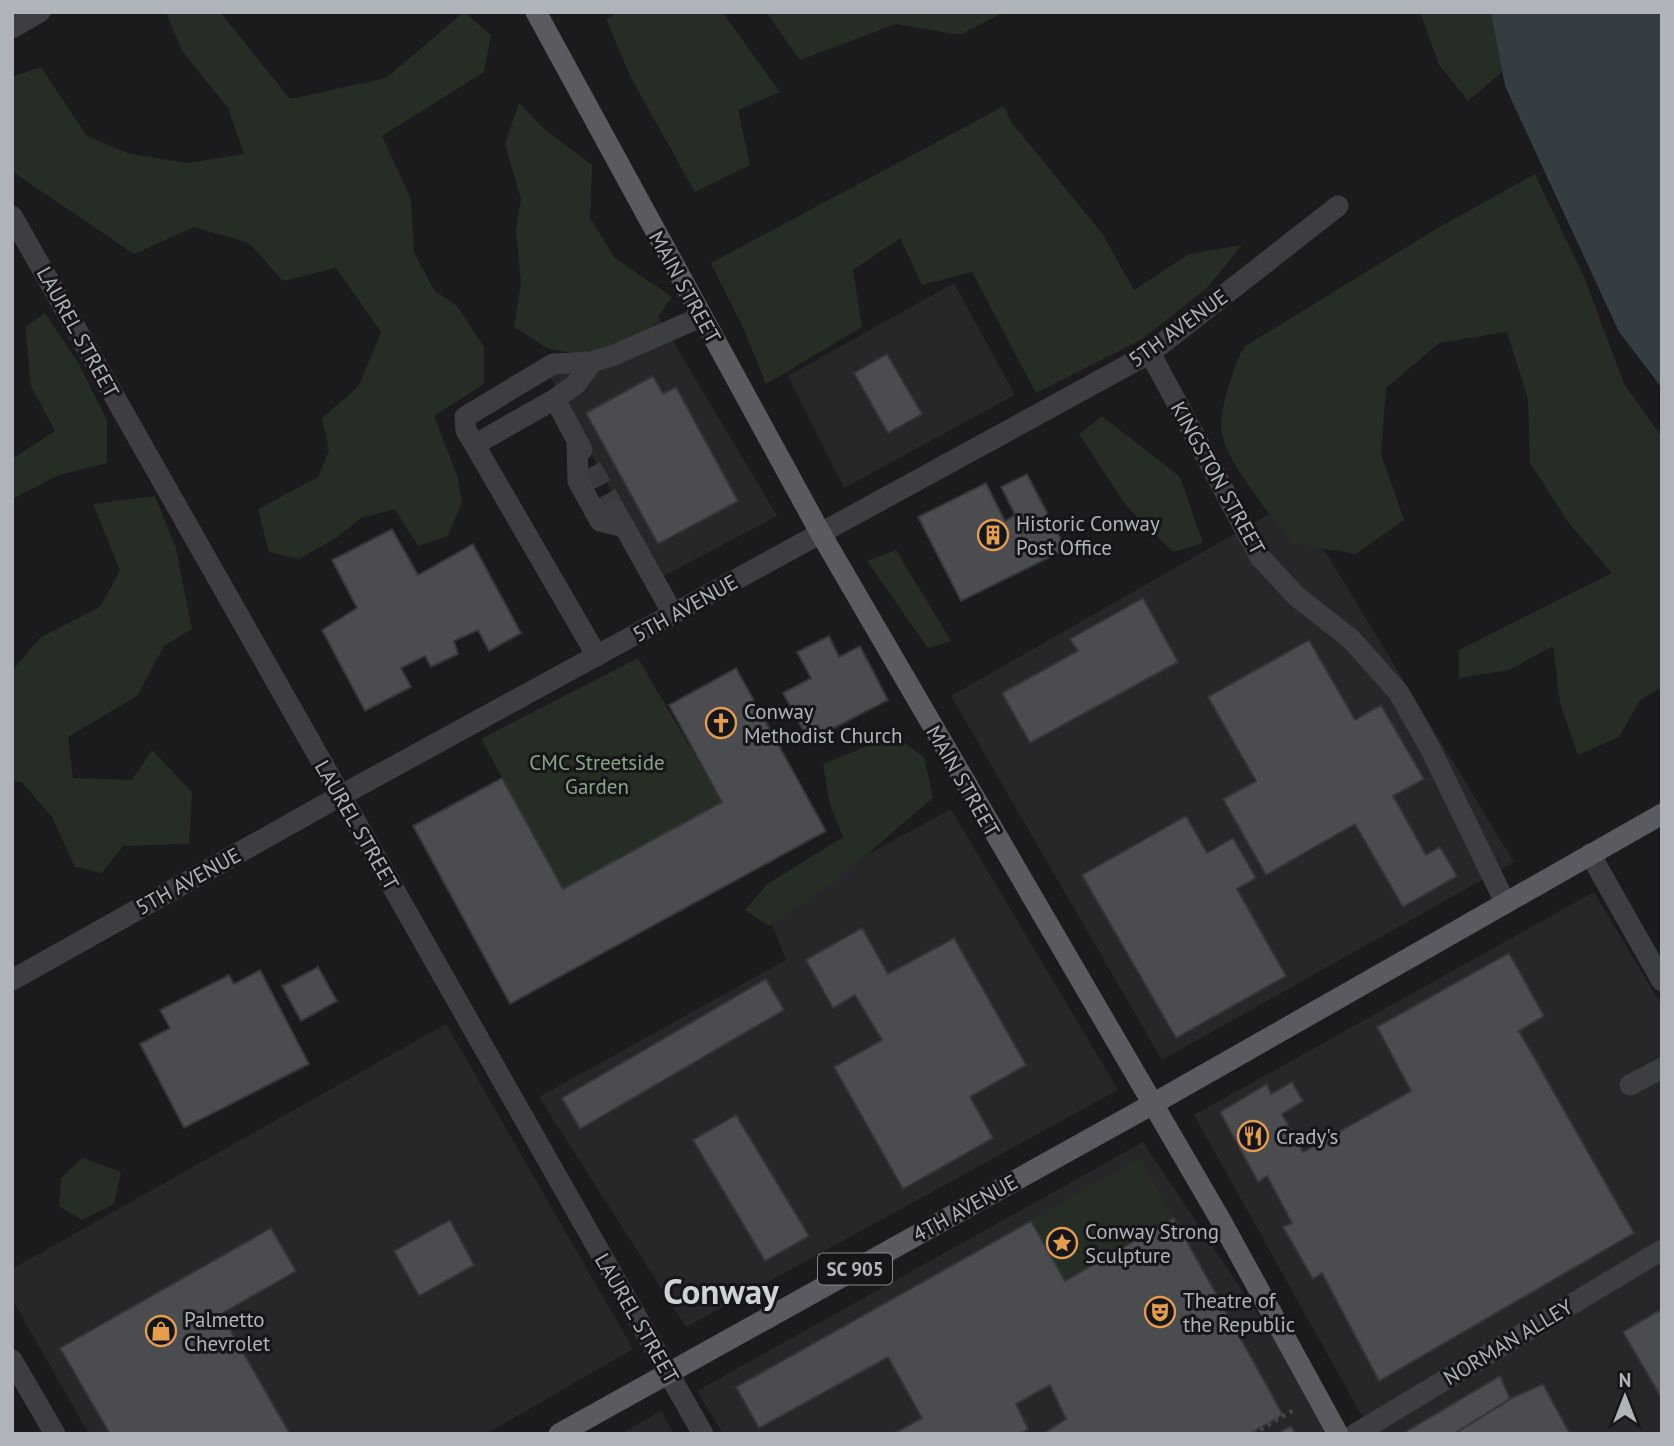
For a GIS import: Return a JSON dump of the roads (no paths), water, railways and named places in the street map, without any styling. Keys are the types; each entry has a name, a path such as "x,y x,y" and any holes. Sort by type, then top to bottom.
{"main road":[{"name":"MAIN STREET","path":"536,12 821,534 1151,1105 1220,1219 1338,1434"},
{"name":"SC 905","path":"1151,1105 1662,814"},
{"name":"4TH AVENUE","path":"559,1434 1151,1105"}],"street":[{"path":"12,28 40,12"},
{"name":"5TH AVENUE","path":"12,980 340,796 1150,354 1338,206"},
{"name":"LAUREL STREET","path":"12,216 703,1434"},
{"path":"597,656 466,430 465,417 553,364 592,362 636,347 701,317"},
{"name":"KINGSTON STREET","path":"1150,354 1260,557 1296,596 1351,639 1399,693 1431,750 1505,902"},
{"path":"476,444 555,400 576,384 592,362"},
{"path":"555,400 591,467"},
{"path":"577,440 578,481 600,521 620,519 673,614"},
{"path":"1590,854 1662,981"},
{"path":"1630,1085 1662,1068"},
{"name":"NORMAN ALLEY","path":"1355,1434 1662,1250"},
{"path":"12,1360 55,1434"}],"tunnel":[{"path":"591,467 615,510"}],"place":[{"name":"Historic Conway Post Office","path":"993,535"},
{"name":"Conway Methodist Church","path":"721,723"},
{"name":"Crady's","path":"1253,1136"},
{"name":"Conway Strong Sculpture","path":"1062,1243"},
{"name":"Theatre of the Republic","path":"1160,1312"},
{"name":"Palmetto Chevrolet","path":"161,1331"}],"district":[{"name":"Conway","path":"721,1291"}],"park label":[{"name":"CMC Streetside Garden","path":"597,774"}]}
